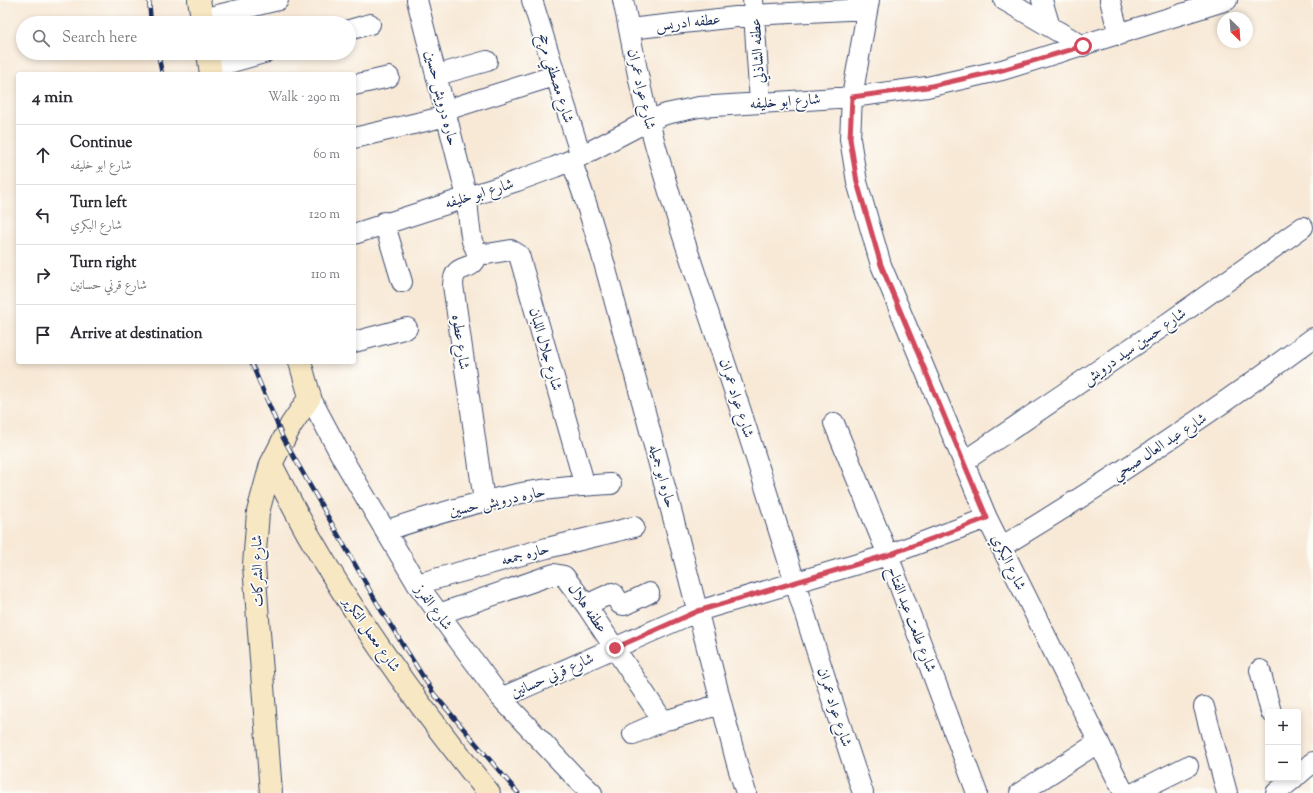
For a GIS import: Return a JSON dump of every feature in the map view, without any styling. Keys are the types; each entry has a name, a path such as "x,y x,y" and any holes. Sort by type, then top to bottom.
{"main road":[{"path":"301,364 310,397"},
{"name":"شارع الشركات","path":"271,793 254,565 258,512 271,464 291,424 310,397"},
{"name":"شارع معمل التكرير","path":"271,464 308,534 365,625 455,751 489,793"}],"street":[{"path":"201,14 278,0"},
{"name":"حاره درويش حسين","path":"417,0 467,197"},
{"name":"شارع مصطفي مرجح","path":"532,0 576,158"},
{"name":"شارع عواد عمران","path":"623,0 648,120 685,244 796,582 813,642 863,793"},
{"path":"1004,0 1083,46"},
{"path":"1042,0 1050,27"},
{"path":"1110,0 1119,35"},
{"name":"شارع ابو خليفه","path":"356,233 384,222 517,181 576,158 648,120 666,114 693,108 760,102 852,97 927,87 1002,70 1119,35 1216,2"},
{"name":"عطفه ادريس","path":"629,29 754,8 868,5"},
{"name":"شارع البكري","path":"868,5 852,97 850,139 857,182 881,265 987,518 1124,793"},
{"name":"عطفه الشاذلي","path":"754,8 760,102"},
{"path":"356,28 370,24"},
{"path":"210,65 232,60"},
{"path":"437,75 487,61"},
{"path":"356,137 446,113 554,76"},
{"path":"356,85 389,77"},
{"name":"حاره ابو جميله","path":"576,158 670,504 721,704 746,793"},
{"path":"467,197 469,228 477,251"},
{"path":"384,222 402,282"},
{"name":"شارع حسين سيد درويش","path":"963,462 1168,323 1303,227"},
{"name":"شارع جلال اللبان","path":"477,251 487,254 511,250 519,255 585,486"},
{"name":"شارع عطوه","path":"477,251 473,264 458,269 453,276 453,284 484,501"},
{"path":"356,341 407,328"},
{"name":"شارع عبد العال صبحي","path":"1001,547 1212,412 1313,338"},
{"name":"شارع الفرز","path":"310,397 336,448 417,584 501,698 575,777 592,793"},
{"name":"شارع طلعت عبد الفتاح","path":"834,423 888,555 977,793"},
{"name":"حاره درويش حسين","path":"385,531 434,514 484,501 519,494 611,484"},
{"name":"شارع قرني حسانين","path":"501,698 698,611 888,555 987,518"},
{"name":"حاره جمعه","path":"417,584 540,550 634,527"},
{"name":"عطفه هلال","path":"439,614 554,574 564,576 568,578 661,718 665,720"},
{"path":"586,605 612,593 620,604 624,605 649,593"},
{"path":"1260,670 1270,709"},
{"path":"633,734 665,720 721,704"},
{"path":"1204,707 1228,793"},
{"path":"1020,793 1099,742"},
{"path":"1301,772 1313,762"},
{"path":"1134,793 1188,766"}],"railway":[{"path":"149,0 150,16"},
{"path":"159,60 162,72"},
{"path":"252,364 283,438 381,610 434,694 518,793"}],"route":[{"path":"615,648 698,611 888,555 987,518 881,265 857,182 850,139 852,97 927,87 1002,70 1083,46"}]}
